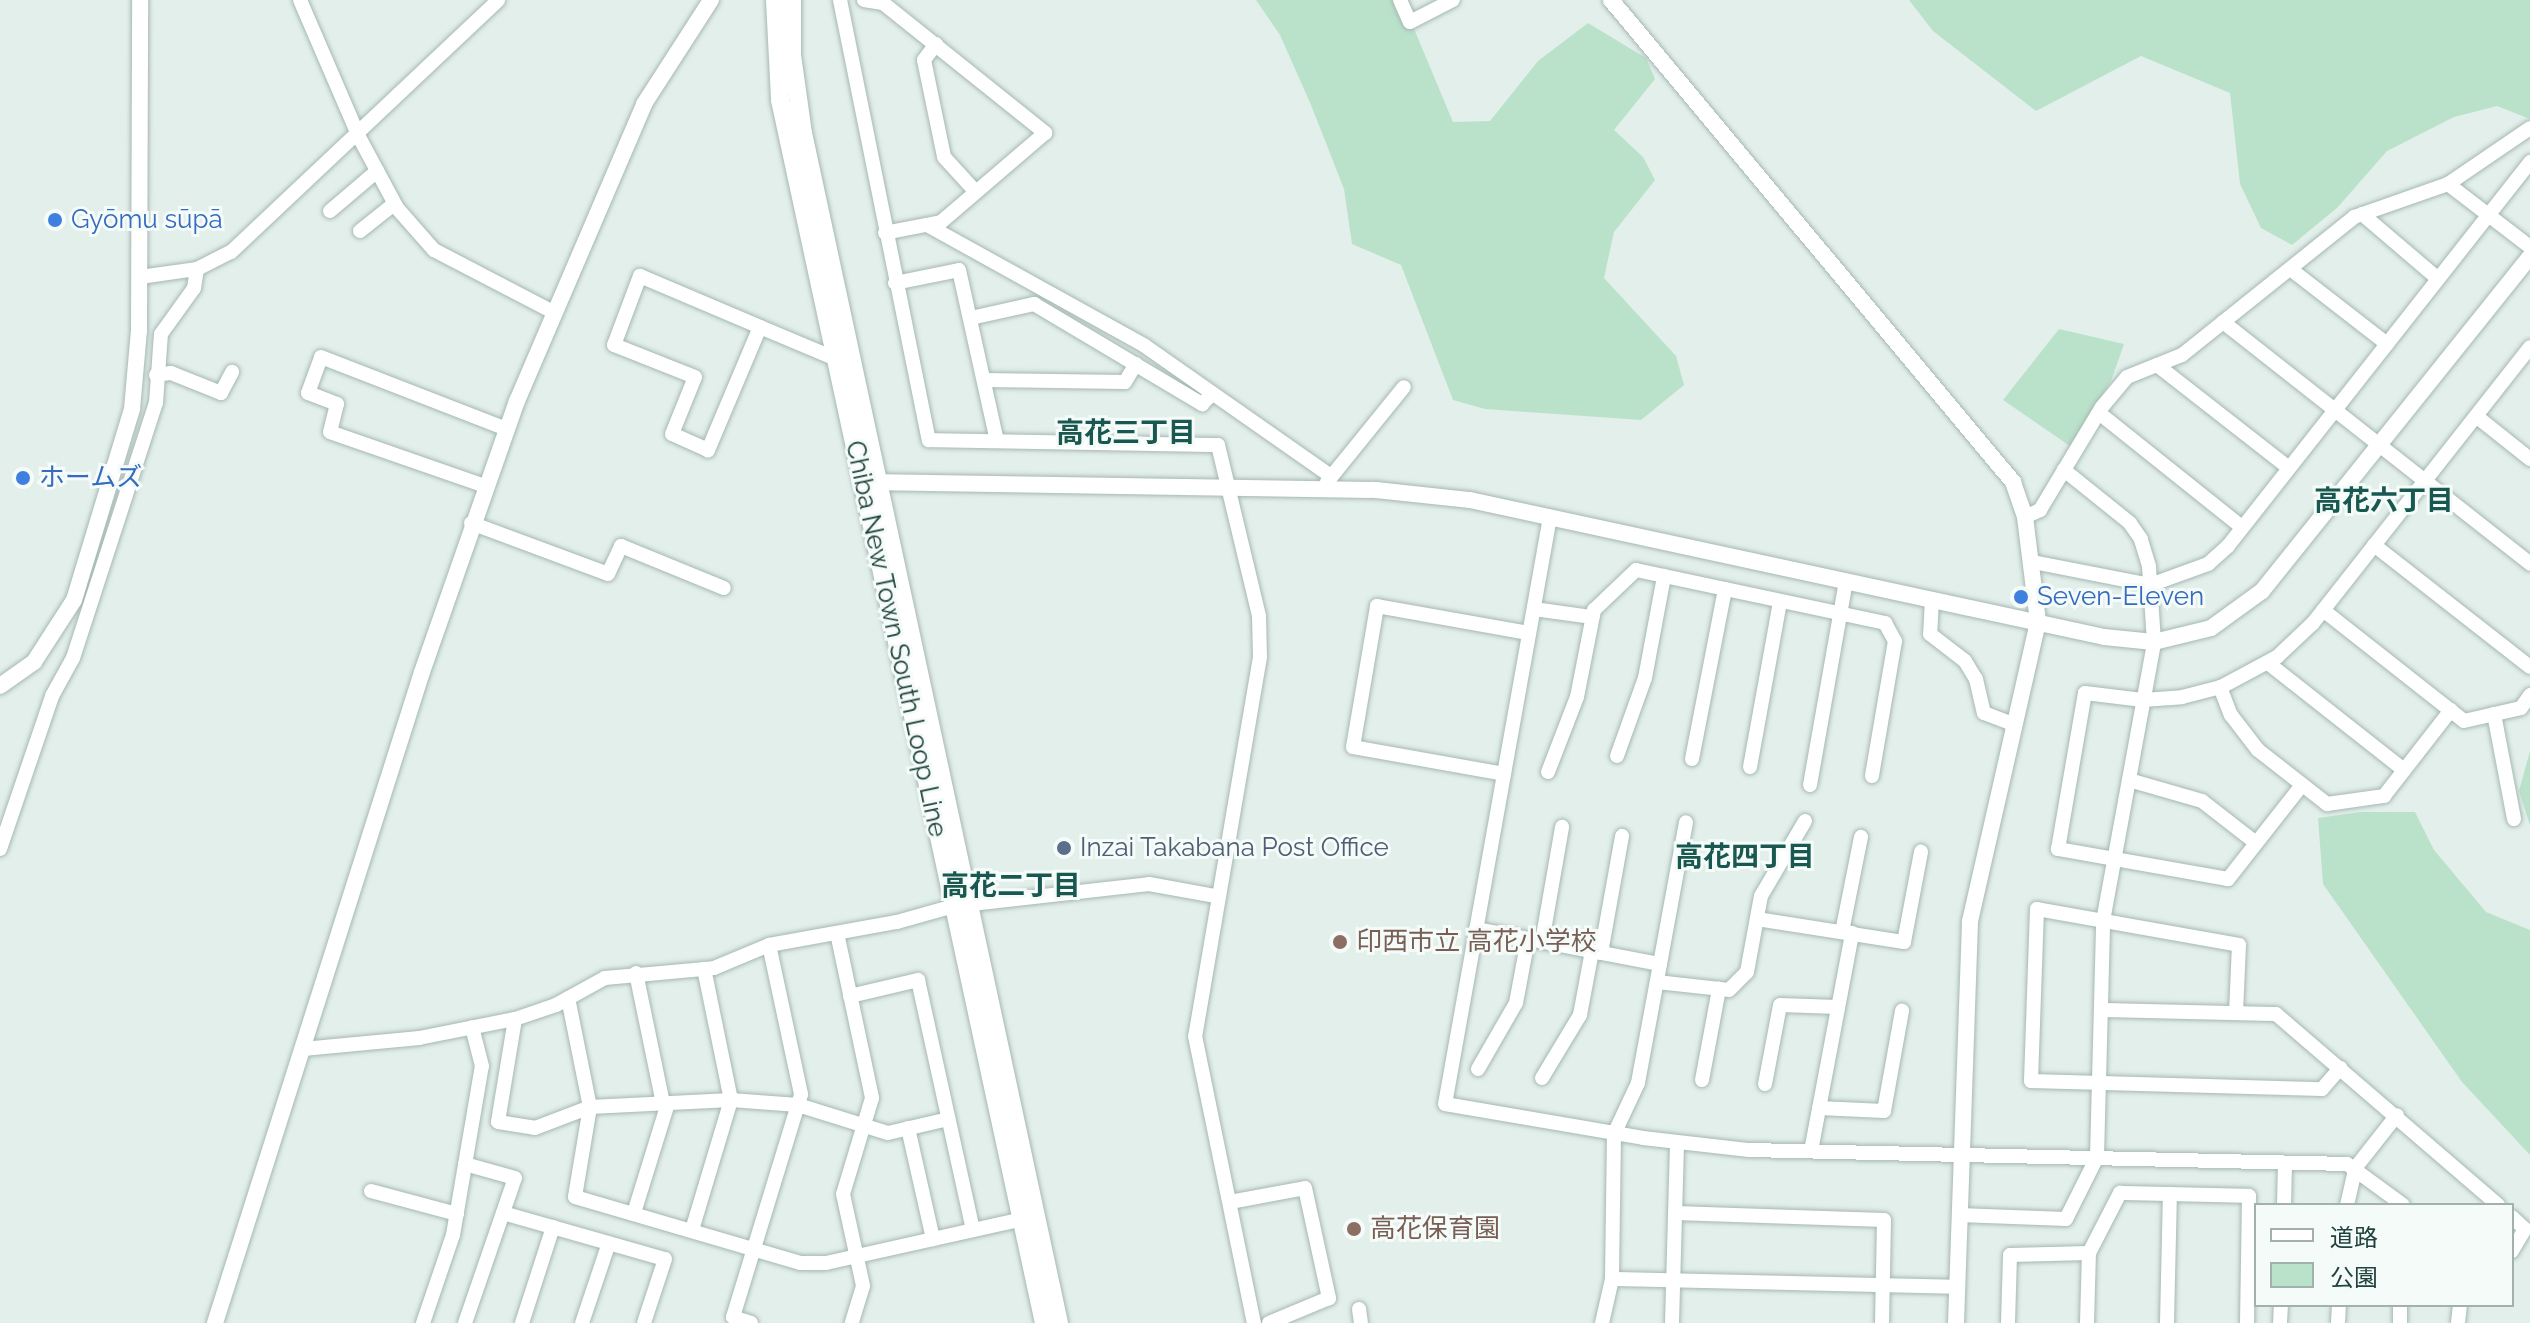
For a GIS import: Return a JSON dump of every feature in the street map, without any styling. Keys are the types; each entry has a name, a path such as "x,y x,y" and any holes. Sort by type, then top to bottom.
{"main road":[{"name":"Chiba New Town South Loop Line","path":"775,0 780,100 836,359 871,482"},
{"name":"Chiba New Town South Loop Line","path":"792,0 796,96 871,482 1030,1218 1059,1323"},
{"name":"Chiba New Town South Loop Line","path":"1030,1218 1044,1323"}],"street":[{"path":"0,686 21,674 49,643 74,600 124,443 136,373 140,277 140,0"},
{"path":"300,0 359,137 394,204 434,250 553,312"},
{"path":"140,277 197,269 231,252 359,137 498,0"},
{"path":"215,1323 471,523 553,312 644,104 711,0"},
{"path":"840,0 929,440 1218,445 1260,635 1195,1036 1254,1323"},
{"path":"864,0 883,3 1045,133 941,222 885,233"},
{"path":"1400,0 1410,22 1453,0"},
{"path":"1611,0 2013,482 2025,517 2033,562 2038,622 1970,922 1959,1153 1956,1323"},
{"path":"936,44 924,60 944,157 975,191"},
{"path":"2025,517 2040,510 2099,413 2127,377 2182,355 2362,214 2448,184 2530,128"},
{"path":"2033,562 2150,585 2208,564 2242,527 2530,162"},
{"path":"330,211 377,171"},
{"path":"2448,184 2530,247"},
{"path":"360,231 394,204"},
{"path":"2362,214 2438,279"},
{"path":"927,225 1145,346 1327,482"},
{"path":"871,482 1228,491 1327,482 1456,498 2038,622 2154,642 2211,628 2249,602 2380,445 2530,257"},
{"path":"0,849 52,696 73,658 156,403 161,334 194,288 197,269"},
{"path":"895,283 959,270 997,441"},
{"path":"2293,271 2387,344"},
{"path":"760,327 708,450 672,434 695,377 614,345 640,276 836,359"},
{"path":"971,318 1034,304 1202,404 1212,394"},
{"path":"2223,322 2530,564"},
{"path":"2302,785 2228,879 2058,849 2085,693 2143,700 2220,687 2268,663 2323,610 2529,350"},
{"path":"485,486 330,432 337,404 308,393 321,357 507,429"},
{"path":"984,380 1125,382 1136,364"},
{"path":"2157,365 2289,468"},
{"path":"156,375 171,373 221,393 232,372"},
{"path":"1327,482 1404,387"},
{"path":"2099,413 2242,527"},
{"path":"2476,416 2530,459"},
{"path":"1959,1215 2066,1219 2097,1157 2103,921 2154,642 2148,556 2135,529 2064,470"},
{"path":"1550,517 1445,1104 1677,1143 1811,1151 2356,1167 2401,1203"},
{"path":"471,523 608,574 621,546 724,588"},
{"path":"2374,545 2530,667"},
{"path":"1548,772 1577,697 1592,617 1636,570 1885,623 1895,641 1872,776"},
{"path":"1617,756 1645,678 1664,576"},
{"path":"1810,785 1846,581"},
{"path":"1692,759 1725,589"},
{"path":"1932,599 1930,634 1965,661 1976,679 1984,713 2015,725"},
{"path":"1750,767 1780,602"},
{"path":"1504,774 1353,747 1377,606 1529,633"},
{"path":"1534,609 1592,617"},
{"path":"2323,610 2464,721 2525,709 2530,695"},
{"path":"0,674 49,643"},
{"path":"2268,663 2404,770"},
{"path":"2220,687 2241,731 2327,804 2384,796 2451,710"},
{"path":"2494,714 2514,819"},
{"path":"2129,780 2202,801 2256,843"},
{"path":"1657,982 1729,990 1747,972 1761,896 1805,821"},
{"path":"1602,1323 1612,1279 1614,1134 1638,1083 1686,822"},
{"path":"1478,1069 1516,1003 1535,940 1562,827"},
{"path":"1542,1078 1580,1015 1622,836"},
{"path":"1811,1151 1838,1007 1861,837"},
{"path":"1757,919 1904,942 1921,852"},
{"path":"303,1049 419,1038 515,1019 568,998 605,978 731,964 769,945 961,905 1149,884 1216,896"},
{"path":"2236,1013 2239,945 2037,909 2033,934 2031,1081 2322,1089 2340,1068"},
{"path":"1476,929 1660,964"},
{"path":"837,933 872,1098 843,1194 863,1286 852,1323"},
{"path":"751,1323 733,1317 801,1094 769,945"},
{"path":"692,1230 731,1100 704,969"},
{"path":"634,1213 666,1103 636,973"},
{"path":"850,996 918,980 973,1230"},
{"path":"1702,1080 1719,989"},
{"path":"568,998 590,1107 575,1197 800,1263 857,1256 1030,1218"},
{"path":"1765,1084 1780,1005 1838,1007"},
{"path":"2101,1010 2276,1014 2496,1203"},
{"path":"1819,1108 1884,1111 1902,1011"},
{"path":"515,1019 498,1122 535,1128 590,1107 731,1100 798,1105 888,1133 948,1119"},
{"path":"423,1323 457,1214 482,1066 472,1027"},
{"path":"2347,1203 2356,1167 2397,1115"},
{"path":"908,1128 933,1239"},
{"path":"1672,1323 1677,1143"},
{"path":"2284,1203 2285,1163"},
{"path":"465,1164 515,1178 465,1323"},
{"path":"1230,1202 1305,1188 1329,1298 1269,1323"},
{"path":"371,1191 457,1214"},
{"path":"2087,1323 2089,1253 2120,1193 2249,1196 2247,1323"},
{"path":"2167,1323 2170,1194"},
{"path":"503,1213 665,1259 644,1323"},
{"path":"1675,1213 1884,1220 1882,1323"},
{"path":"2514,1219 2525,1229 2514,1248"},
{"path":"522,1323 553,1227"},
{"path":"582,1323 609,1243"},
{"path":"2008,1323 2010,1255 2089,1253"},
{"path":"1612,1279 1958,1287"}],"green space":[{"path":"1256,0 1402,0 1453,122 1490,121 1538,61 1588,23 1646,58 1655,79 1614,130 1643,157 1655,180 1614,232 1604,278 1676,356 1684,385 1641,420 1485,409 1453,400 1401,265 1352,244 1344,189 1311,105 1280,35"},
{"path":"1909,0 2530,0 2530,119 2497,106 2454,117 2387,151 2337,208 2292,245 2261,228 2240,184 2230,93 2141,56 2036,111 1933,31"},
{"path":"2059,329 2124,344 2111,381 2070,446 2003,400"},
{"path":"2530,751 2530,825 2519,791"},
{"path":"2361,812 2415,812 2434,850 2486,912 2530,930 2530,1155 2462,1082 2323,884 2318,818"}],"place":[{"name":"Gyōmu sūpā","path":"55,220"},
{"name":"ホームズ","path":"23,478"},
{"name":"Seven-Eleven","path":"2021,597"},
{"name":"Inzai Takabana Post Office","path":"1064,848"},
{"name":"印西市立 高花小学校","path":"1340,942"},
{"name":"高花保育園","path":"1354,1229"}],"district":[{"name":"高花三丁目","path":"1126,433"},
{"name":"高花六丁目","path":"2384,501"},
{"name":"高花四丁目","path":"1745,857"},
{"name":"高花二丁目","path":"1011,886"}]}
